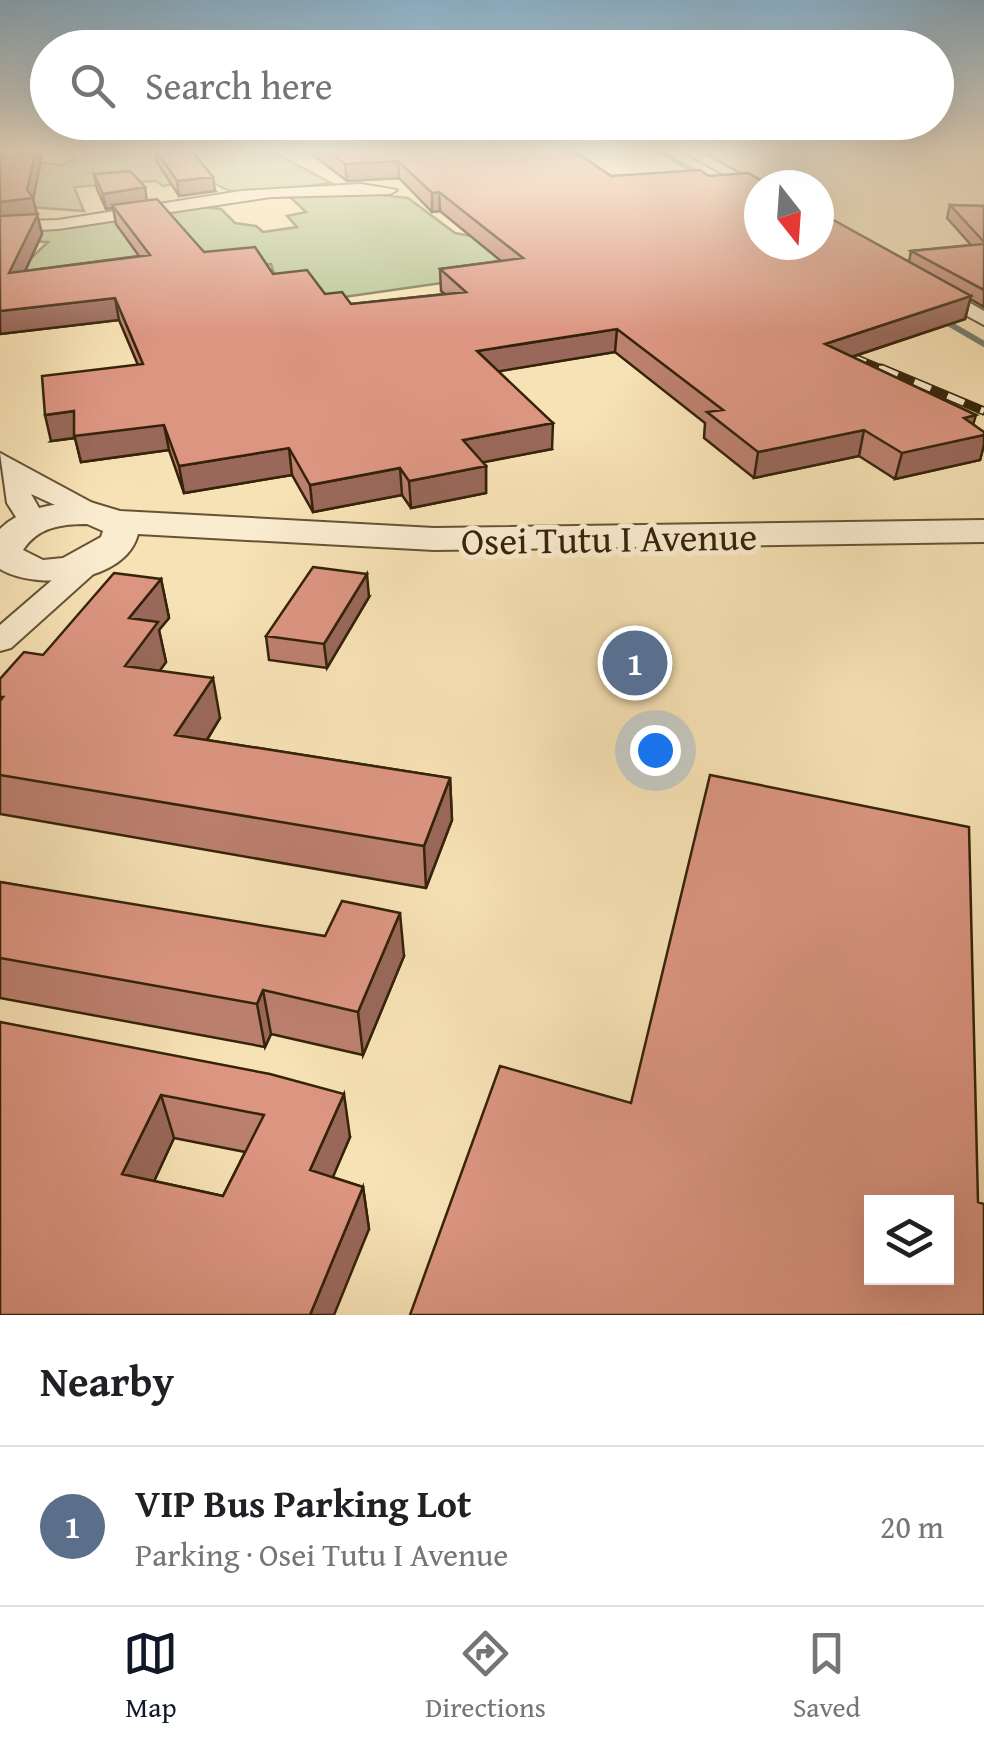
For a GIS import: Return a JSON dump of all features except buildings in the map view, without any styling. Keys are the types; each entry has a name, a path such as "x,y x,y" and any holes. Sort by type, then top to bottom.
{"street":[{"path":"0,227 59,226 136,210"},
{"path":"908,276 984,319"},
{"path":"7,468 101,538"},
{"path":"7,468 20,503 13,549 26,614"},
{"name":"Osei Tutu I Avenue","path":"101,538 235,531 416,539 612,540 984,531"},
{"path":"13,549 57,570 101,538"},
{"path":"13,549 101,538"},
{"path":"0,641 101,538"}],"green space":[{"path":"170,210 222,210 235,223 256,226 263,232 297,227 287,216 306,212 425,210 455,233 476,237 518,272 323,300 274,274 271,264 0,288 48,242 13,240 14,230 78,227"}],"waterway":[{"path":"936,316 984,344"}],"railway":[{"path":"827,346 887,371"},
{"path":"881,368 984,411"}],"place":[{"name":"VIP Bus Parking Lot","path":"635,663"}]}
